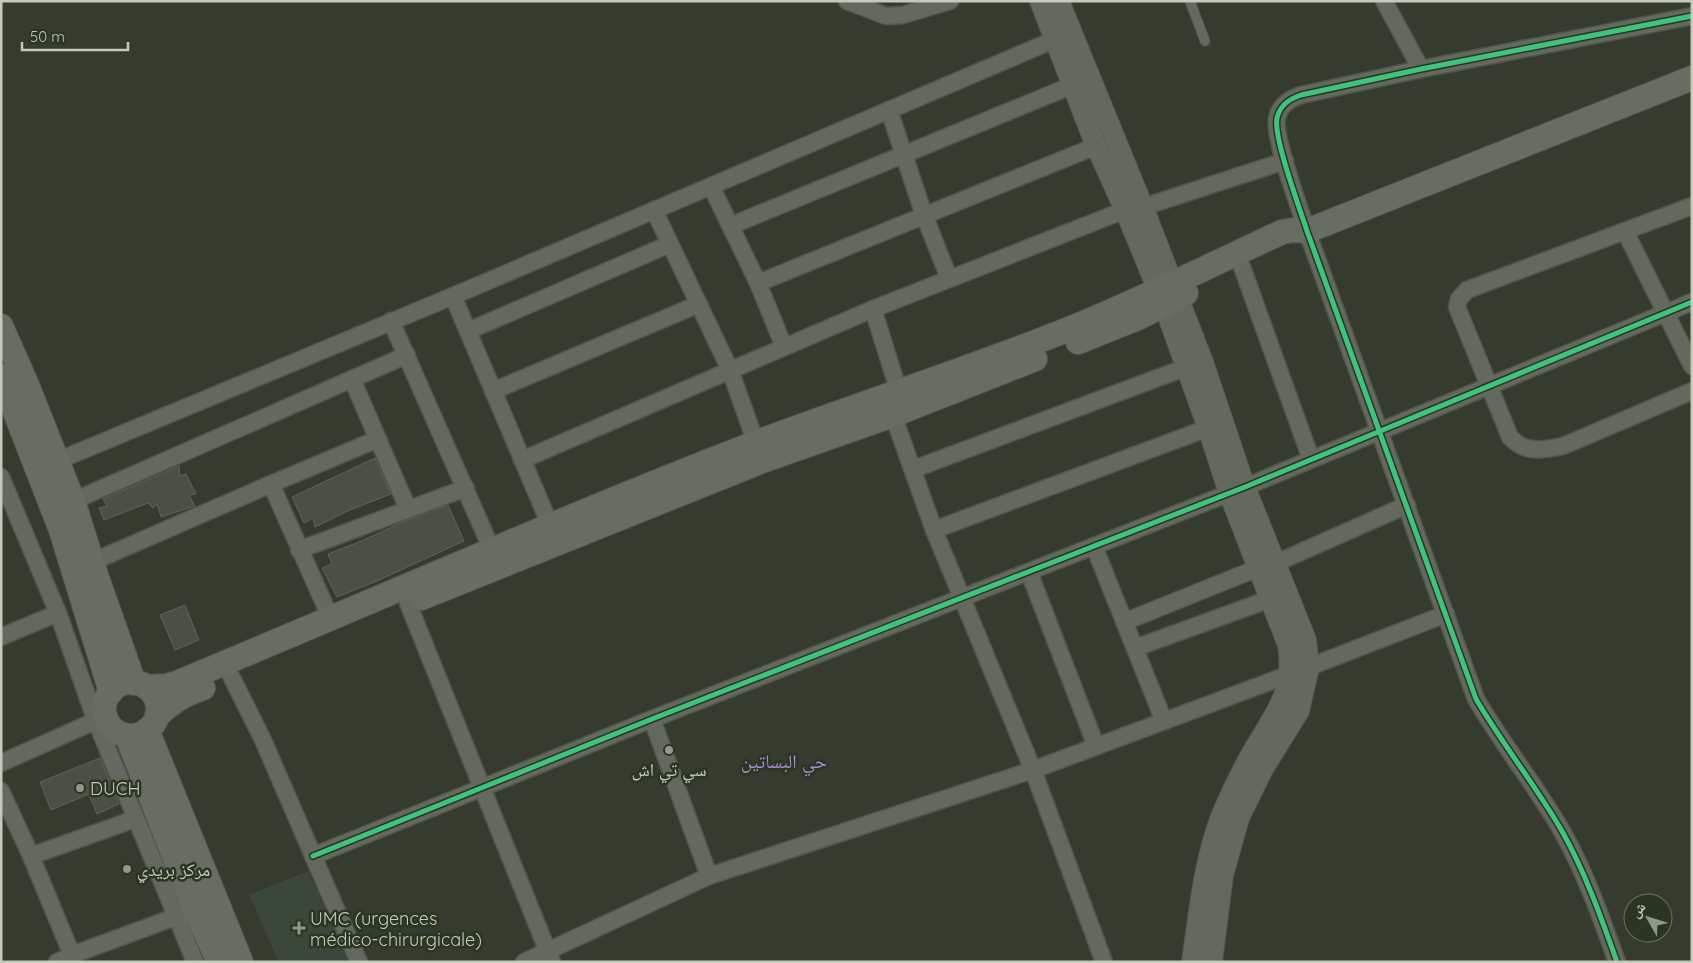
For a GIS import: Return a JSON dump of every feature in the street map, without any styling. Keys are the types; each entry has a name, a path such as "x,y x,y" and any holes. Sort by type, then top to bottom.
{"main road":[{"path":"1306,231 1298,240 1288,246 1242,267 1168,294 1071,328 756,443 550,524 495,557 408,603 184,695 174,700 144,727 113,728 101,719 111,692 121,685 167,686 178,683 331,619 495,557 893,415 1132,321 1168,294 1282,232 1293,230 1306,231 1692,78"},
{"path":"2,332 27,385 57,461 92,562 140,685 155,696 157,703 144,727 185,914 219,962"},
{"path":"1,376 61,530 111,692"},
{"path":"144,727 241,962"}],"street":[{"path":"847,1 886,16 903,15 950,1"},
{"path":"1040,1 1096,146 1134,208"},
{"path":"1059,1 1134,208 1168,294 1203,362 1237,490"},
{"path":"1384,1 1421,69"},
{"path":"1617,962 1584,873 1539,796 1476,700 1380,430 1306,231 1285,162 1277,130 1277,121 1279,112 1284,104 1292,98 1421,69 1692,16"},
{"path":"57,461 453,296 1056,39"},
{"path":"730,226 1073,85"},
{"path":"889,110 924,215 949,278"},
{"path":"758,283 1096,146"},
{"path":"522,460 872,309 949,278 1134,208 1285,162"},
{"path":"711,186 758,283 784,347"},
{"path":"1692,206 1467,290 1459,299 1457,307 1510,437 1521,447 1540,451 1563,446 1692,392"},
{"path":"654,210 730,370 756,443"},
{"path":"1625,231 1692,366"},
{"path":"468,331 670,244"},
{"path":"1242,267 1311,459"},
{"path":"1168,294 1187,367 1208,428 1237,490 1267,565 1306,640 1309,667 1299,711 1263,769 1239,818 1224,875 1212,962"},
{"path":"453,296 550,524"},
{"path":"313,856 652,719 1237,490 1692,302"},
{"path":"493,391 699,304"},
{"path":"872,309 899,392"},
{"path":"391,321 495,557"},
{"path":"72,501 407,355"},
{"path":"914,469 1187,367"},
{"path":"352,379 408,509"},
{"path":"893,415 914,469 934,530 1033,770 1104,962"},
{"path":"934,530 1208,428"},
{"path":"92,562 271,484 378,440"},
{"path":"271,484 331,619"},
{"path":"3,485 101,719 135,819 185,914 194,962"},
{"path":"299,550 466,488"},
{"path":"1124,622 1267,565 1407,505"},
{"path":"1094,546 1164,721"},
{"path":"1192,962 1205,870 1222,813 1248,760 1281,706 1290,674 1291,661 1288,645 1270,599 1267,565"},
{"path":"1028,572 1096,746"},
{"path":"1135,648 1270,599"},
{"path":"408,603 550,956"},
{"path":"1,637 58,613"},
{"path":"524,962 550,956 710,876 1033,770 1446,614"},
{"path":"231,676 263,740 359,962"},
{"path":"1,763 101,719"},
{"path":"652,719 710,876"},
{"path":"1,792 31,856 72,955"},
{"path":"31,856 135,819"},
{"path":"57,962 185,914"}],"lane":[{"path":"1190,1 1205,41"}],"shaded area":[{"name":"UMC (urgences médico-chirurgicale)","path":"308,871 350,962 279,962 249,895"}],"building":[{"path":"375,458 391,494 350,510 315,527 313,518 304,523 292,497"},
{"path":"179,466 180,476 186,474 196,494 189,495 195,506 161,517 157,504 153,508 148,503 104,520 99,508 107,506 103,499"},
{"path":"448,505 464,541 337,597 322,568 332,564 328,554"},
{"path":"185,605 199,640 175,650 160,615"},
{"name":"DUCH","path":"100,758 119,804 97,814 89,794 51,810 40,782"}],"cycle path":[{"path":"1617,962 1599,912 1562,831 1476,699 1293,191 1279,141 1277,118 1280,109 1286,103 1301,95 1421,69 1692,16"},
{"path":"313,856 652,719 1245,487 1692,302"}],"place":[{"name":"سي تي اش","path":"669,750"},
{"name":"DUCH","path":"80,788"},
{"name":"مركز بريدي","path":"127,869"},
{"name":"UMC (urgences médico-chirurgicale)","path":"299,928"}],"district":[{"name":"حي البساتين","path":"784,761"}]}
